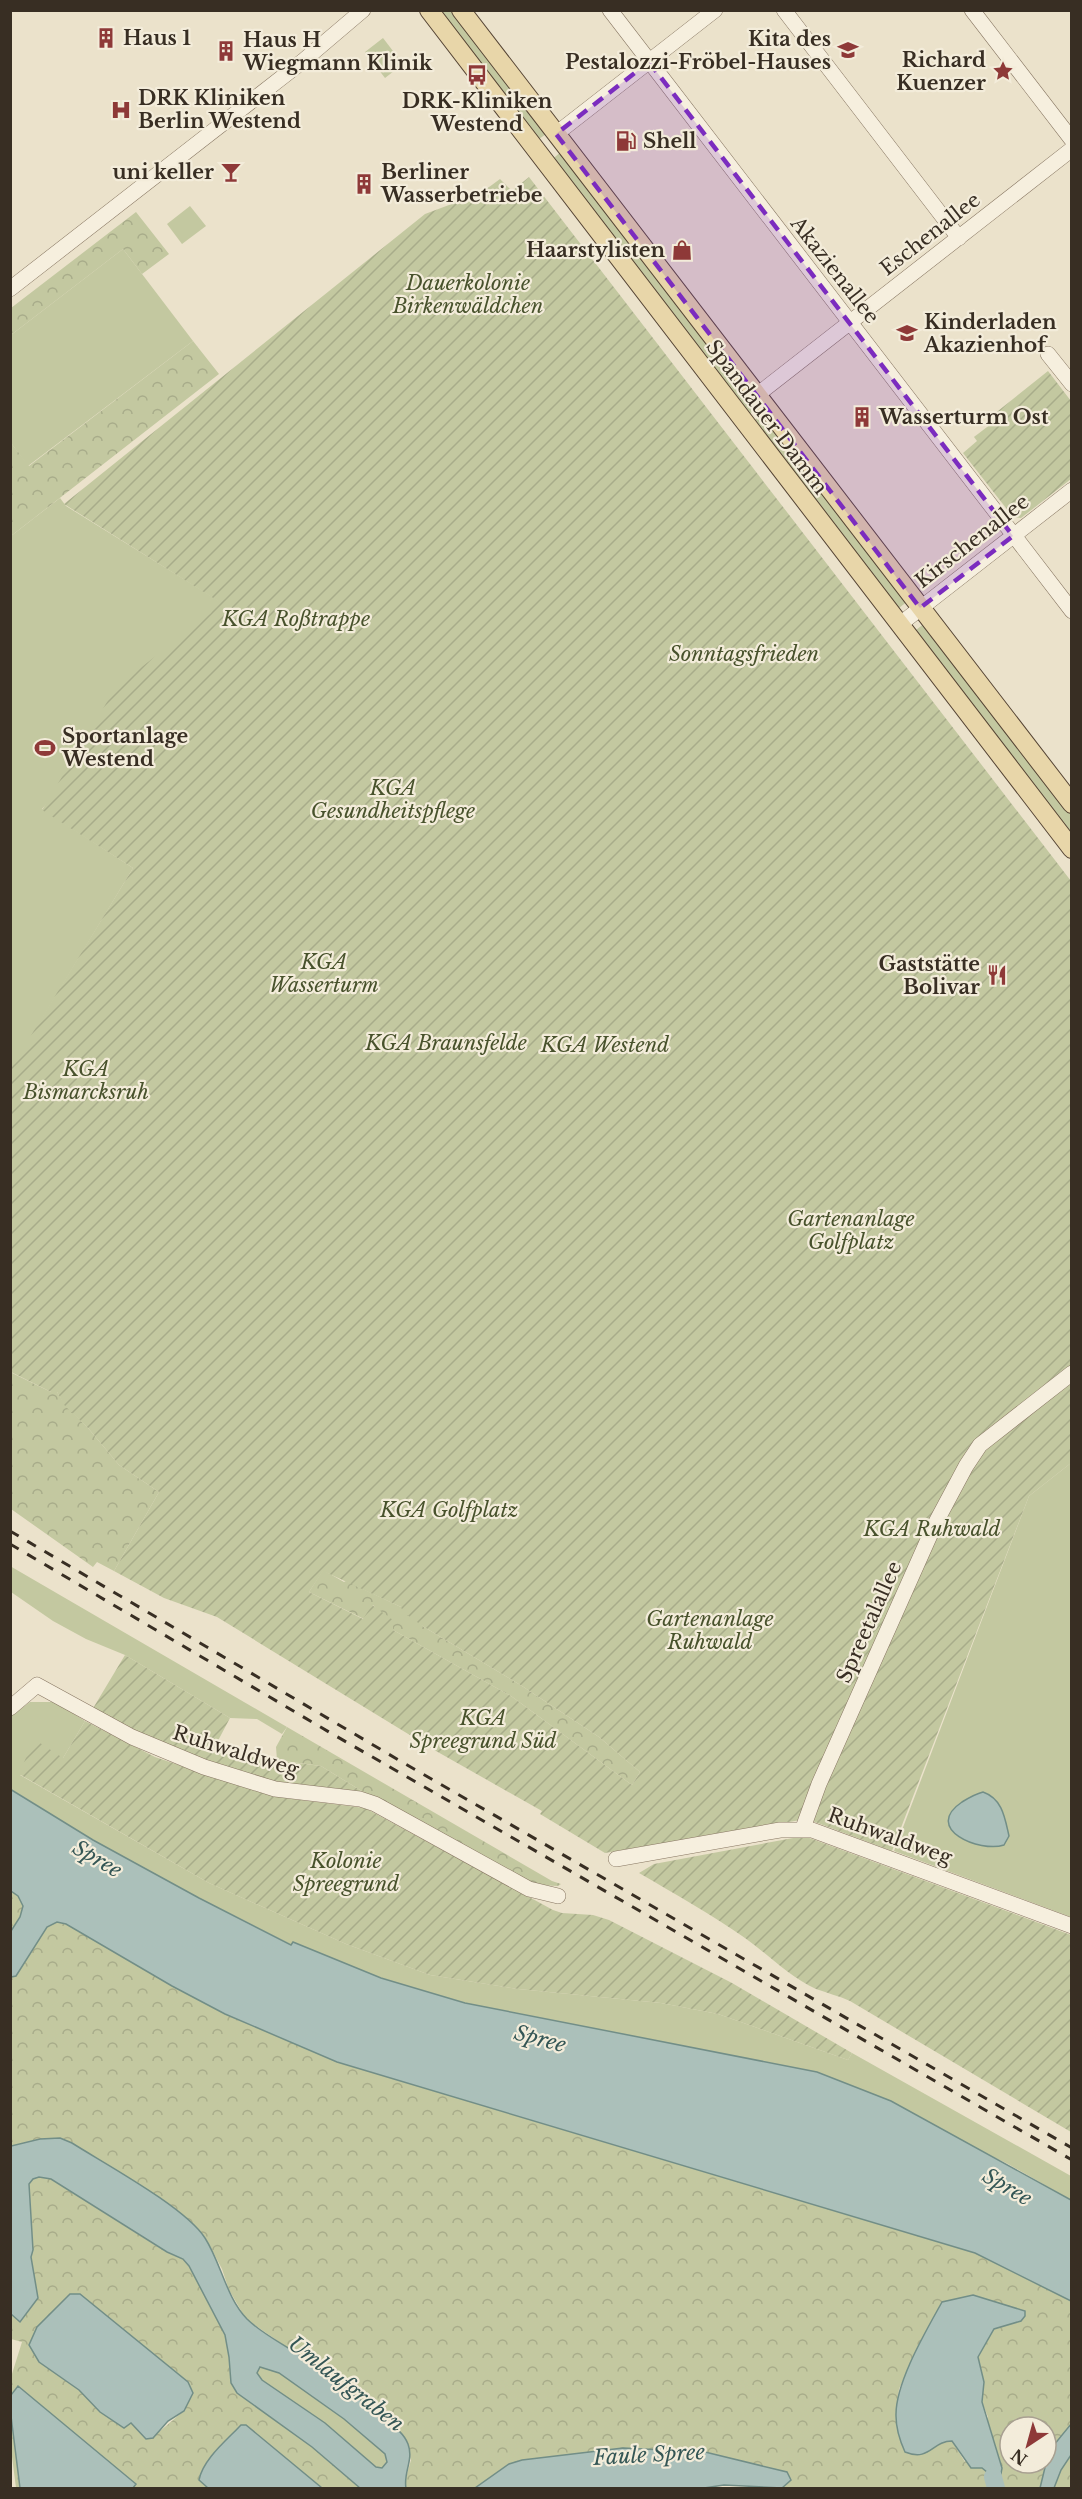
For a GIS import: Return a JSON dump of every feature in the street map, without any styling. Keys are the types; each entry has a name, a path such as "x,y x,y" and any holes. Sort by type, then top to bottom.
{"main road":[{"name":"Spandauer Damm","path":"429,10 1071,849"},
{"name":"Spandauer Damm","path":"462,10 1071,804"}],"street":[{"path":"10,289 303,61 363,10"},
{"name":"Akazienallee","path":"610,10 1071,611"},
{"path":"556,134 715,10"},
{"path":"784,10 959,238"},
{"path":"972,10 1071,140"},
{"name":"Eschenallee","path":"757,395 1071,149"},
{"path":"1048,354 1071,384"},
{"name":"Kirschenallee","path":"899,626 1071,490"},
{"name":"Spreetalallee","path":"803,1828 804,1819 819,1784 935,1524 966,1466 980,1445 1071,1373"},
{"name":"Ruhwaldweg","path":"10,1708 37,1685 158,1750 204,1767 275,1789 360,1799 375,1804 530,1888 558,1896"},
{"name":"Ruhwaldweg","path":"616,1859 803,1828 838,1838 1071,1926"}],"highlighted area":[{"path":"649,62 1013,536 920,608 556,134"}],"green space":[{"path":"435,11 455,11 546,134 535,142"},
{"path":"383,38 403,64 385,78 365,52"},
{"path":"562,151 759,406 746,417 549,162"},
{"path":"529,177 1071,881 1071,1463 1029,1496 892,1851 807,1819 605,1853 540,1814 542,1811 436,1751 217,1617 164,1598 114,1571 159,1492 119,1465 88,1428 65,1406 57,1392 51,1392 11,1372 10,1070 133,868 42,810 116,687 211,613 218,601 64,504 425,214 481,193 500,179 512,191","holes":["323,1571 401,1607 403,1612 424,1627 522,1686 599,1737 640,1772 632,1785 511,1696 393,1630 393,1620 372,1605 363,1619 309,1592"]},
{"path":"190,206 206,226 182,244 167,224"},
{"path":"136,212 169,254 142,274 123,249 11,335 11,308"},
{"path":"123,249 193,341 28,466 11,443 11,335"},
{"path":"193,341 219,374 11,536 11,443 29,466"},
{"path":"1048,371 1071,401 1071,479 1021,518 1013,517 963,453 977,441 974,437 991,424 988,419"},
{"path":"764,413 908,601 895,611 750,423"},
{"name":"Sportanlage Westend","path":"60,498 66,506 219,601 212,613 42,809 133,868 11,1070 11,536"},
{"path":"925,623 1071,814 1071,840 912,633"},
{"path":"10,1372 51,1392 57,1392 66,1406 119,1465 159,1492 114,1571 97,1562 93,1567 11,1509"},
{"path":"1071,1463 1071,1917 894,1851 1029,1496"},
{"path":"10,1566 287,1727 282,1734 257,1719 230,1718 125,1655 86,1639 53,1621 11,1592"},
{"path":"323,1570 344,1582 401,1607 424,1627 522,1686 599,1737 640,1772 632,1785 511,1696 393,1630 373,1605 364,1619 309,1592"},
{"name":"Kolonie Spreegrund","path":"125,1655 230,1718 212,1752 321,1766 373,1798 287,1786 163,1747 92,1710"},
{"path":"30,1702 55,1702 85,1721 63,1758 20,1775 209,1883 346,1944 430,1975 518,1989 661,2003 718,2014 848,2060 852,2053 1071,2176 1071,2200 1008,2164 817,2072 465,2003 381,1978 292,1945 199,1898 93,1840 11,1789 10,1717"},
{"name":"Kolonie Spreegrund","path":"85,1721 155,1757 238,1785 285,1798 365,1808 553,1910 562,1913 593,1915 609,1920 732,1983 852,2053 848,2060 718,2014 661,2003 518,1989 430,1975 346,1944 209,1883 19,1774 34,1739 63,1758"},
{"path":"287,1727 552,1881 561,1884 558,1886 536,1885 373,1798 321,1766 277,1760 276,1747"},
{"path":"804,1836 1071,1935 1071,2132 850,2001 806,1984 732,1929 639,1873 654,1864"},
{"path":"11,1891 18,1896 23,1906 20,1917 11,1931"},
{"path":"57,1922 66,1924 225,2014 337,2062 975,2253 1071,2301 1071,2488 782,2488 791,2480 509,2464 475,2488 406,2488 405,2481 411,2460 401,2433 350,2391 246,2319 229,2290 222,2269 205,2237 197,2228 172,2207 72,2143 60,2138 11,2146 11,1977 16,1976 47,1927","holes":["1021,2321 994,2329 978,2357 984,2382 982,2402 988,2417 965,2462 952,2441 944,2441 896,2415 899,2389 927,2329"]},
{"path":"39,2177 51,2179 166,2252 183,2259 189,2266 225,2335 231,2383 237,2393 312,2447 360,2488 322,2488 246,2425 241,2425 216,2450 201,2472 199,2480 208,2488 133,2488 135,2484 18,2386 10,2395 11,2377 22,2342 11,2339 11,2314 20,2322 38,2298 31,2257 33,2250 29,2184 32,2179","holes":["39,2362 184,2411 159,2432 146,2439 131,2423 100,2412 79,2390"]},
{"path":"260,2366 291,2379 326,2403 385,2454 387,2462 382,2468 376,2467 325,2423 262,2380 257,2373"},
{"path":"10,2408 20,2488 16,2488 11,2449"}],"water":[{"name":"Spree","path":"10,1789 93,1840 291,1945 293,1942 381,1978 465,2003 817,2072 891,2101 1071,2200 1071,2301 975,2253 337,2062 225,2014 66,1924 57,1922 47,1927 16,1976 11,1977 11,1931 20,1917 23,1906 18,1896 11,1891"},
{"path":"983,1792 995,1799 1002,1810 1009,1836 1004,1845 994,1847 970,1842 951,1830 948,1821 951,1812 962,1802"},
{"path":"60,2138 72,2143 163,2200 195,2226 211,2248 234,2301 247,2319 265,2334 340,2384 403,2435 410,2450 406,2488 360,2488 312,2447 237,2393 231,2383 225,2335 189,2266 183,2259 167,2252 51,2179 39,2177 33,2179 29,2184 33,2250 31,2257 38,2298 20,2322 11,2314 11,2146 40,2139","holes":["260,2367 279,2373 344,2419 385,2454 387,2462 382,2468 376,2467 325,2423 262,2380 257,2373"]},
{"path":"70,2294 80,2294 188,2382 193,2393 184,2411 168,2421 153,2438 146,2439 131,2423 124,2428 100,2412 79,2390 39,2362 29,2345 37,2327"},
{"path":"973,2295 1025,2311 1025,2316 1021,2321 994,2329 978,2357 984,2382 982,2402 998,2455 998,2475 993,2477 982,2468 971,2468 952,2441 940,2444 926,2453 913,2454 905,2452 899,2434 896,2421 901,2388 920,2342 942,2302"},
{"path":"18,2386 136,2484 133,2488 20,2488 10,2408 11,2395"},
{"path":"1071,2424 1071,2455 1061,2470 1054,2488 1040,2488 1043,2475 1058,2475 1058,2440"},
{"path":"241,2425 246,2425 322,2488 208,2488 199,2480 201,2472 216,2450"},
{"name":"Faule Spree","path":"623,2448 705,2452 787,2472 791,2480 782,2488 724,2485 704,2488 475,2488 509,2464 522,2460"}],"waterway":[{"path":"993,2477 996,2488"}],"railway":[{"path":"10,1531 402,1762 1072,2148"},
{"path":"10,1544 329,1732 1072,2160"}],"place":[{"name":"Haus 1","path":"106,38"},
{"name":"Kita des Pestalozzi-Fröbel-Hauses","path":"848,50"},
{"name":"Haus H Wiegmann Klinik","path":"226,51"},
{"name":"Richard Kuenzer","path":"1003,71"},
{"name":"DRK-Kliniken Westend","path":"477,75"},
{"name":"DRK Kliniken Berlin Westend","path":"121,110"},
{"name":"Shell","path":"626,141"},
{"name":"uni keller","path":"231,172"},
{"name":"Berliner Wasserbetriebe","path":"364,184"},
{"name":"Haarstylisten","path":"682,250"},
{"name":"Kinderladen Akazienhof","path":"907,333"},
{"name":"Wasserturm Ost","path":"862,417"},
{"name":"Sportanlage Westend","path":"45,748"},
{"name":"Gaststätte Bolivar","path":"997,975"}],"park label":[{"name":"Dauerkolonie Birkenwäldchen","path":"468,294"},
{"name":"KGA Roßtrappe","path":"296,619"},
{"name":"Sonntagsfrieden","path":"744,654"},
{"name":"KGA Gesundheitspflege","path":"393,800"},
{"name":"KGA Wasserturm","path":"324,974"},
{"name":"KGA Braunsfelde","path":"446,1043"},
{"name":"KGA Westend","path":"605,1045"},
{"name":"KGA Bismarcksruh","path":"86,1080"},
{"name":"Gartenanlage Golfplatz","path":"851,1230"},
{"name":"KGA Golfplatz","path":"449,1510"},
{"name":"KGA Ruhwald","path":"932,1529"},
{"name":"Gartenanlage Ruhwald","path":"710,1630"},
{"name":"KGA Spreegrund Süd","path":"483,1730"}],"water label":[{"name":"Umlaufgraben","path":"346,2384"}]}
